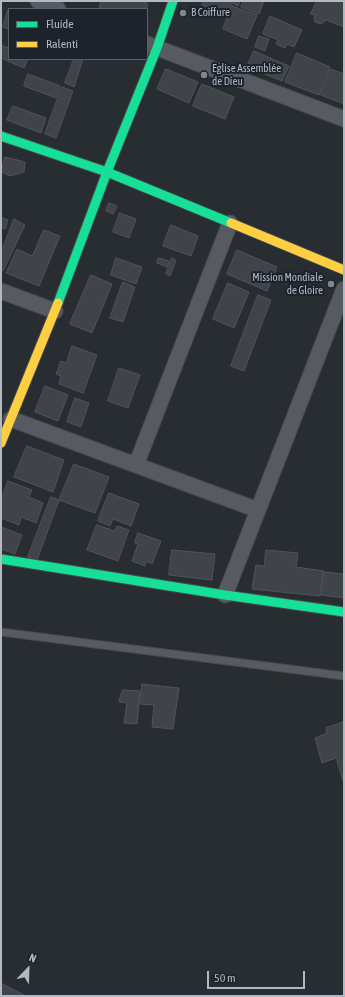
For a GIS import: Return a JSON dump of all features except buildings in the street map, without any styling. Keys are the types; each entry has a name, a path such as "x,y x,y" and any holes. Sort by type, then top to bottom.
{"street":[{"path":"38,1 56,8"},
{"path":"148,57 172,1"},
{"path":"152,46 344,119"},
{"path":"1,443 55,311 147,60"},
{"path":"1,136 107,172 344,270"},
{"path":"136,465 230,223"},
{"path":"225,595 344,289"},
{"path":"1,291 55,311"},
{"path":"11,419 258,510"},
{"path":"1,559 225,595 344,612"}],"lane":[{"path":"1,632 344,676"}],"traffic: fast":[{"path":"58,303 107,172 157,48 173,1"},
{"path":"1,136 107,172 231,223"},
{"path":"1,559 225,595 344,612"}],"traffic: slow":[{"path":"231,223 344,270"},
{"path":"1,443 58,303"}],"place":[{"name":"B Coiffure","path":"183,13"},
{"name":"Eglise Assemblée de Dieu","path":"204,75"},
{"name":"Mission Mondiale de Gloire","path":"331,284"}]}
